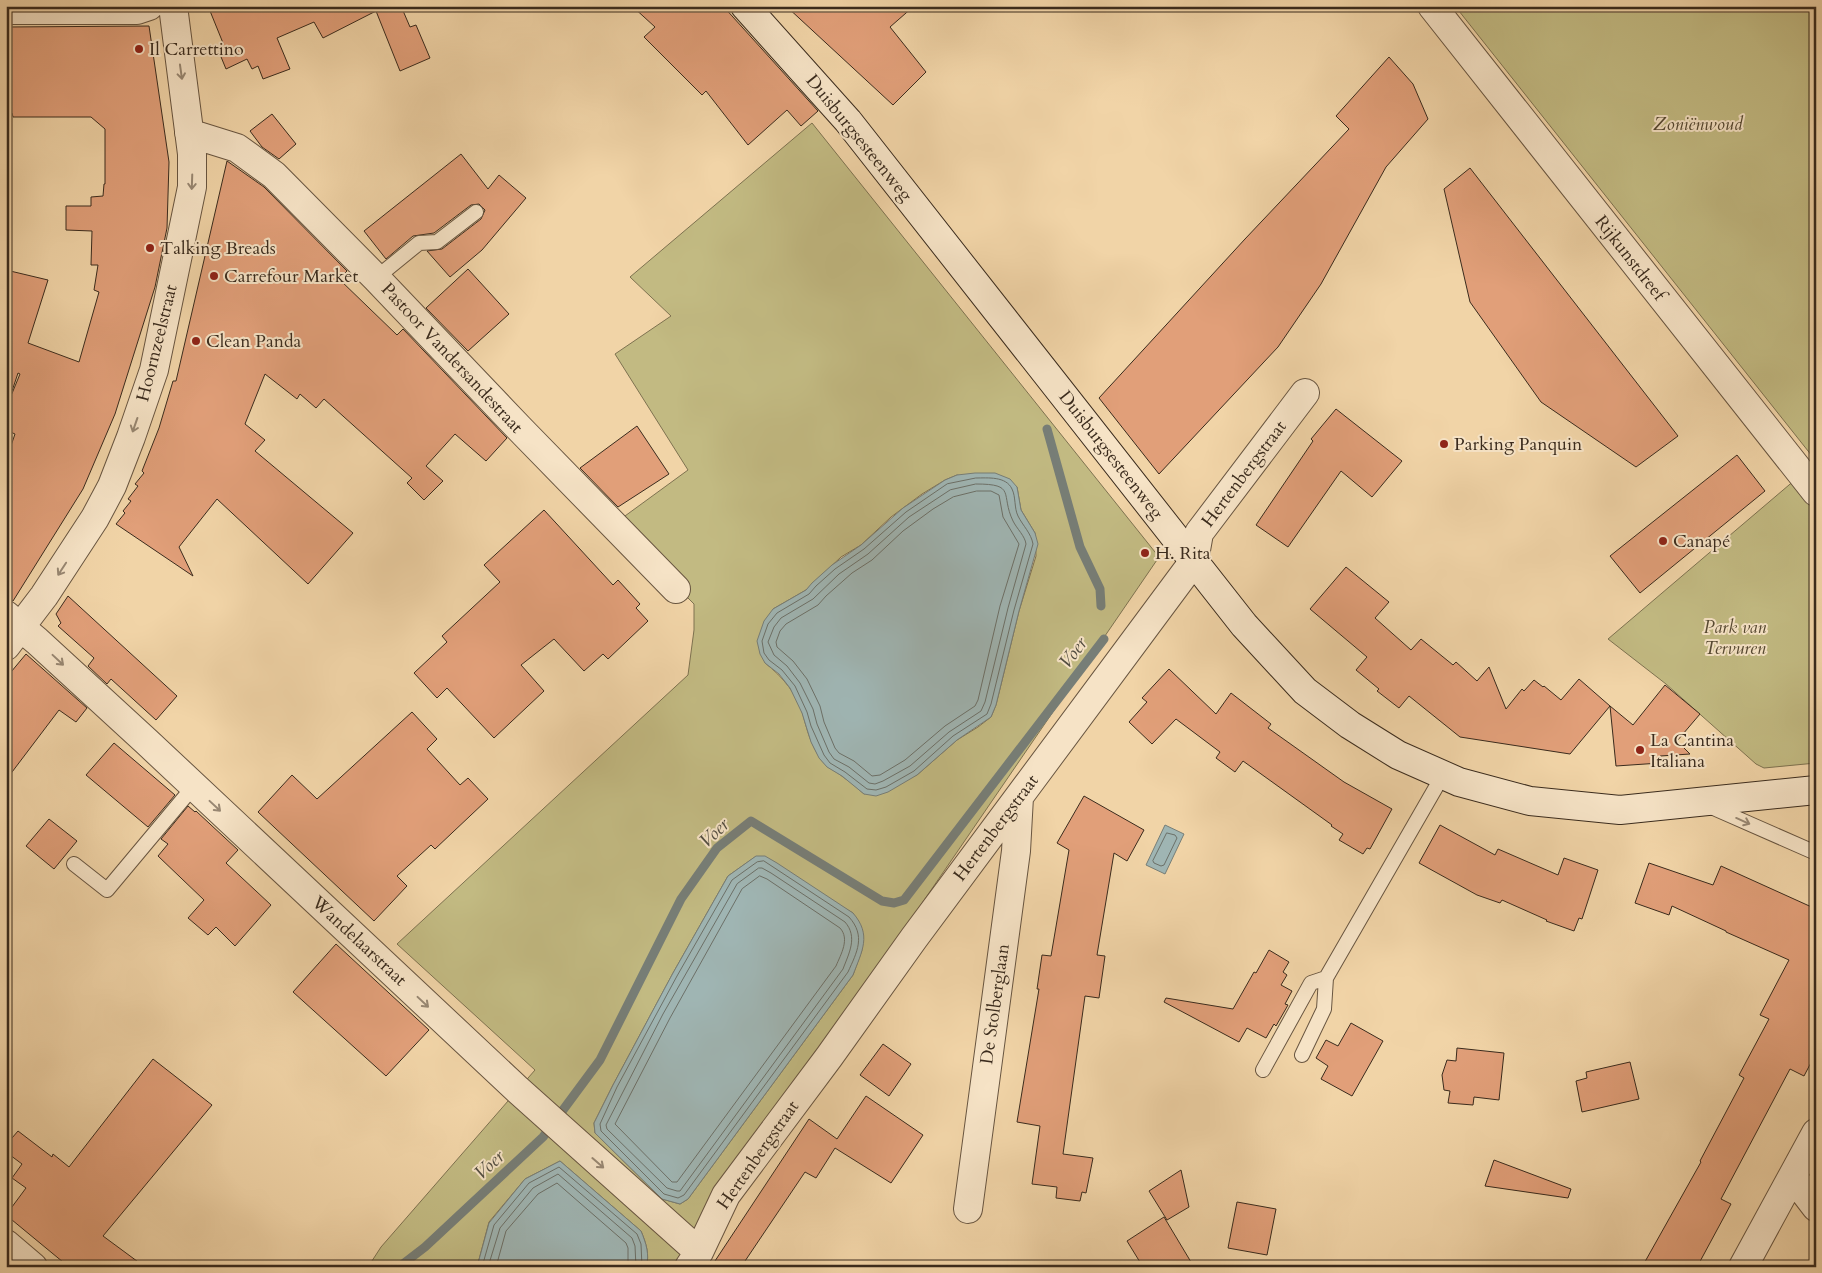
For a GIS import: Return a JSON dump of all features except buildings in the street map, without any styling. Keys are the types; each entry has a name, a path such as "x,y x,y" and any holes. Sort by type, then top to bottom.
{"street":[{"path":"6,10 137,10 149,6"},
{"name":"Hoornzeelstraat","path":"11,629 44,596 95,518 112,486 154,370 192,187 189,133 175,34 173,6"},
{"name":"Duisburgsesteenweg","path":"745,6 848,121 1244,625 1305,691 1350,725 1398,755 1442,775 1459,782 1530,801 1620,810 1816,790"},
{"name":"Rijkunstdreef","path":"1438,14 1816,492"},
{"name":"Pastoor Vandersandestraat","path":"189,133 237,148 274,175 676,589"},
{"name":"Hertenbergstraat","path":"694,1259 726,1195 1194,561 1199,533 1305,393"},
{"name":"Wandelaarstraat","path":"11,629 194,786 553,1122 694,1259"},
{"name":"De Stolberglaan","path":"968,1209 1016,851 1019,797"},
{"path":"1743,1267 1816,1133"},
{"path":"1793,1177 1816,1207"},
{"path":"6,1244 33,1267"}],"lane":[{"path":"376,278 420,243 437,242 476,212"},
{"path":"1302,1055 1324,1009 1326,978 1442,775"},
{"path":"74,864 106,890 194,786"},
{"name":"Duisburgsesteenweg","path":"1699,802 1816,852"},
{"path":"1263,1070 1311,983 1326,978"}],"green space":[{"name":"Zoniënwoud","path":"1455,6 1816,6 1816,461"},
{"path":"812,123 1159,557 673,1267 646,1267 647,1249 641,1231 560,1161 525,1179 489,1222 477,1267 368,1267 381,1247 535,1070 397,944 688,675 694,630 694,604 614,524 688,470 615,354 671,316 630,277","holes":["957,475 1017,487 1021,510 1035,533 1036,556 1019,611 996,705 991,717 957,740 917,775 864,794 822,761 812,743 800,707 793,693 778,674 765,663 773,609 806,590 841,557 861,545 891,517 922,494","755,857 853,913 862,950 853,975 688,1199 680,1204 662,1199 595,1133 594,1123 673,973 728,876"]},
{"name":"Park van Tervuren","path":"1816,462 1816,763 1764,768 1756,764 1666,684 1608,639"}],"water":[{"path":"995,473 1010,479 1017,487 1021,510 1035,533 1038,544 996,705 991,717 957,740 917,775 888,792 876,796 864,794 842,776 827,767 819,758 811,742 802,713 790,688 779,674 765,663 760,654 757,641 764,621 773,609 806,590 832,565 861,545 903,508 945,480 957,475"},
{"path":"1165,825 1184,834 1165,874 1146,865"},
{"path":"756,856 765,856 777,863 853,913 862,929 864,943 853,975 688,1199 680,1204 662,1199 595,1133 594,1123 673,973 728,876"},
{"path":"560,1161 641,1231 647,1249 646,1267 477,1267 489,1223 525,1179"}],"waterway":[{"name":"Voer","path":"1047,429 1080,547 1100,589 1101,606"},
{"name":"Voer","path":"399,1267 425,1247 543,1137 600,1060 681,899 717,848 751,821 882,901 894,903 904,900 1104,639"}],"place":[{"name":"Il Carrettino","path":"139,49"},
{"name":"Talking Breads","path":"150,248"},
{"name":"Carrefour Market","path":"214,276"},
{"name":"Clean Panda","path":"196,341"},
{"name":"Parking Panquin","path":"1444,444"},
{"name":"Canapé","path":"1663,541"},
{"name":"H. Rita","path":"1145,553"},
{"name":"La Cantina Italiana","path":"1640,750"}]}
